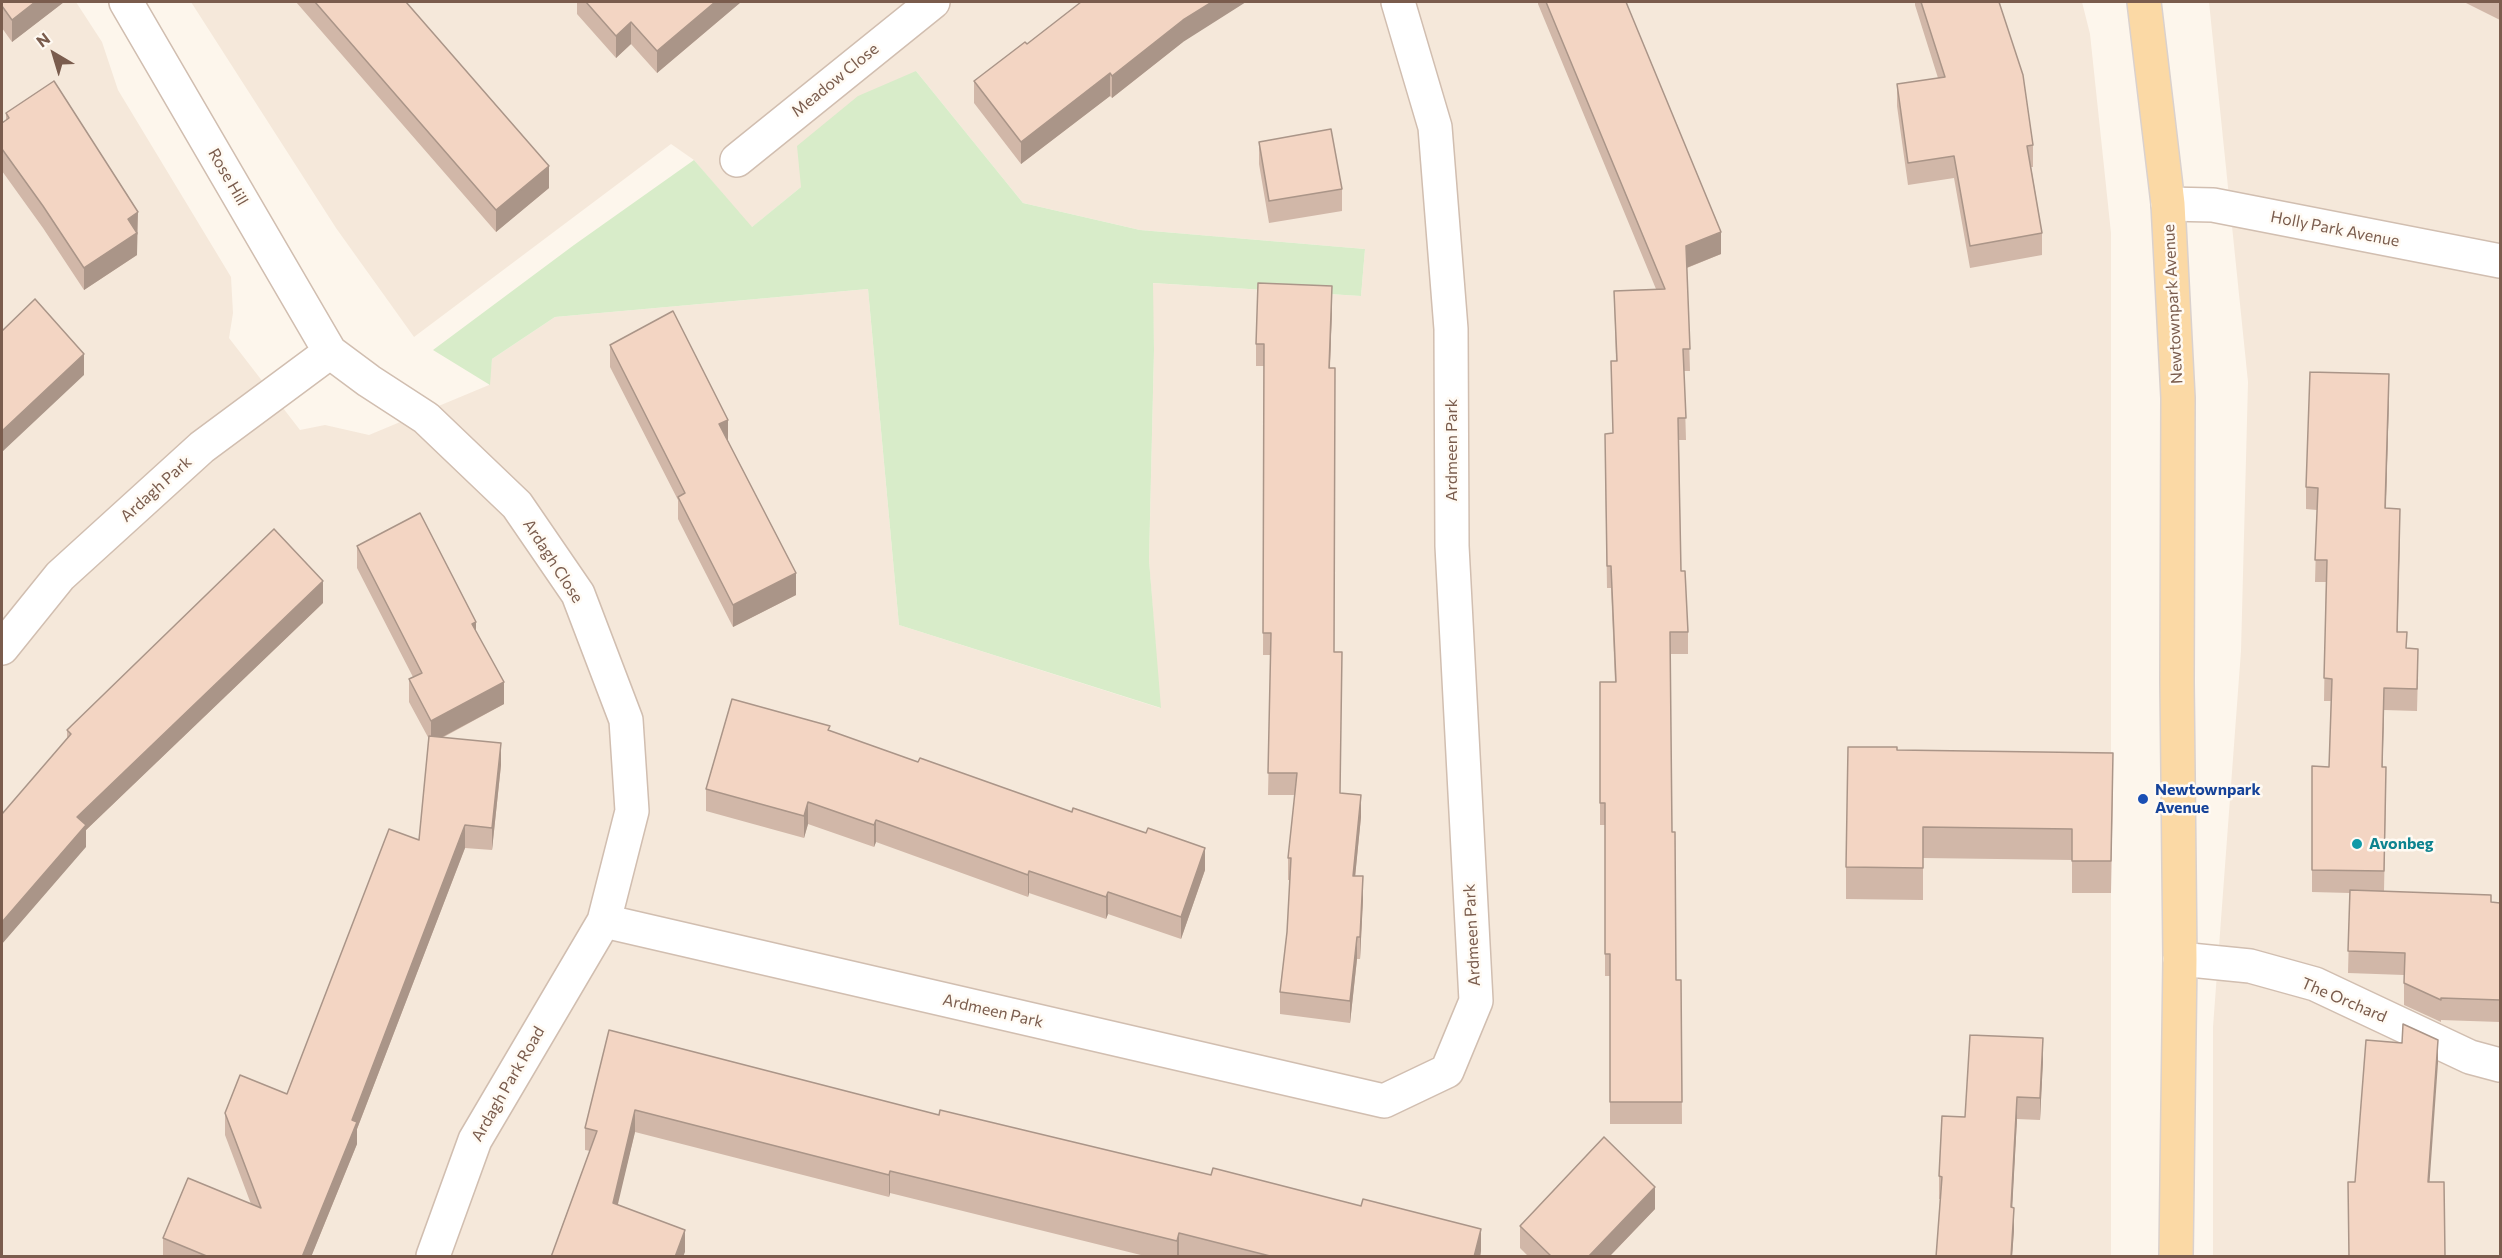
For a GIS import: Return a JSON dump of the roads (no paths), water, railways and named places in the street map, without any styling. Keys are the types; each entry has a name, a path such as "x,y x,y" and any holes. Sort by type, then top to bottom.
{"main road":[{"name":"Newtownpark Avenue","path":"2144,2 2168,204 2178,398 2177,682 2180,959 2176,1257"}],"street":[{"name":"Rose Hill","path":"126,2 330,352"},
{"name":"Meadow Close","path":"737,160 933,2"},
{"name":"Ardmeen Park","path":"604,921 1384,1101 1447,1071 1476,1001 1452,546 1451,328 1435,126 1398,2"},
{"name":"Holly Park Avenue","path":"2168,204 2213,205 2500,261"},
{"name":"Ardagh Park","path":"2,648 60,576 202,447 330,352"},
{"name":"Ardagh Close","path":"330,352 369,381 426,418 517,505 578,594 626,720 632,811 604,921"},
{"name":"Ardagh Park Road","path":"433,1257 475,1140 604,921"},
{"name":"The Orchard","path":"2180,959 2250,966 2315,984 2470,1058 2500,1065"}],"place":[{"name":"Newtownpark Avenue","path":"2143,799"},
{"name":"Avonbeg","path":"2357,844"}]}
